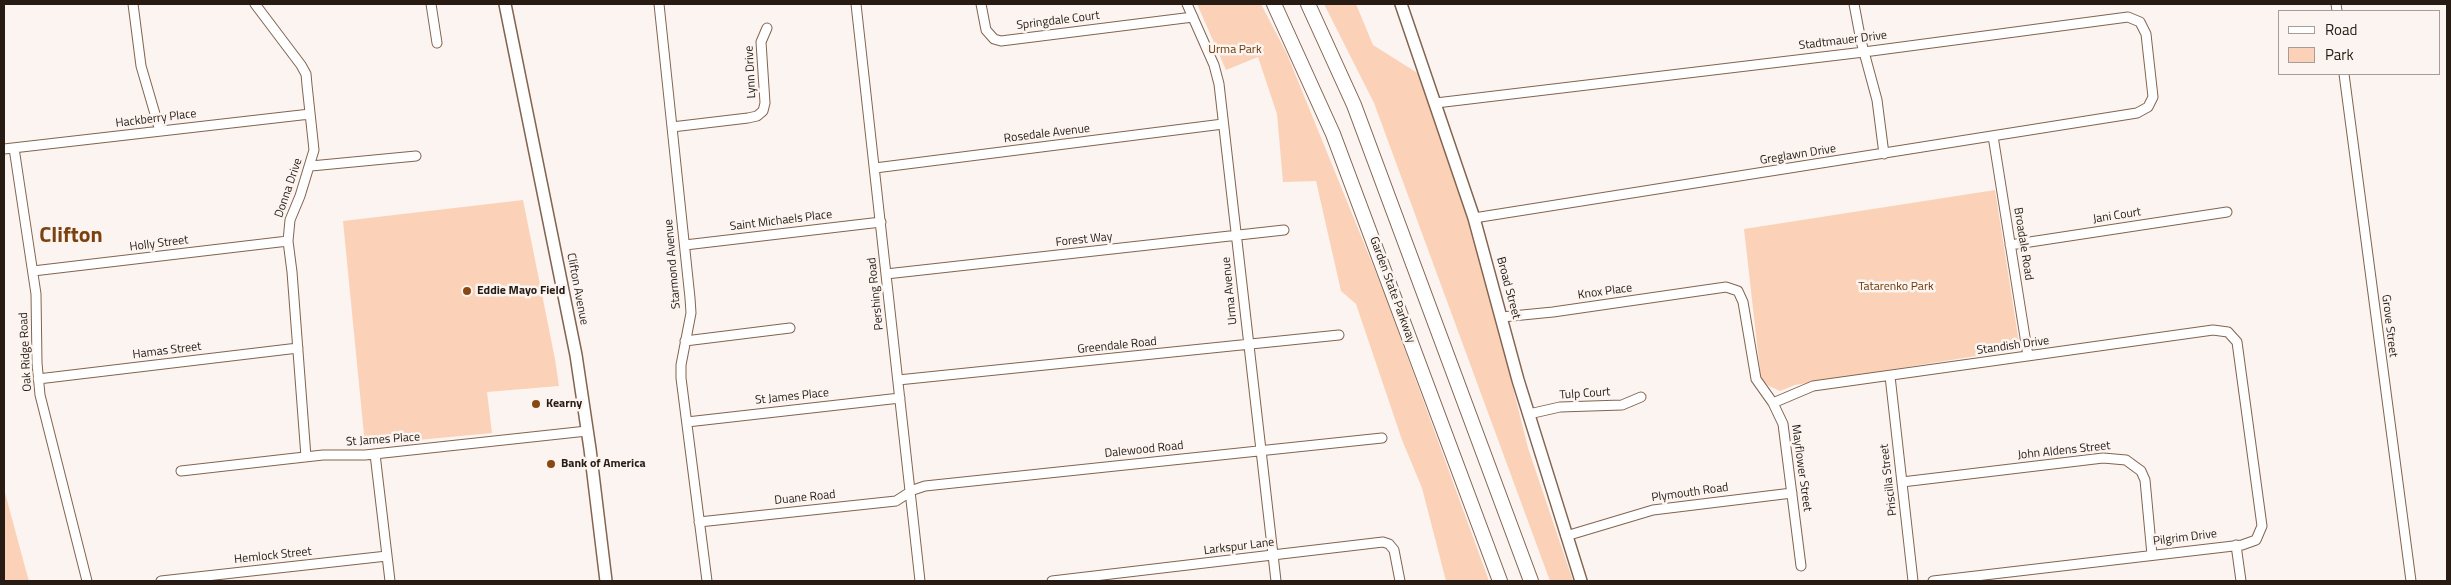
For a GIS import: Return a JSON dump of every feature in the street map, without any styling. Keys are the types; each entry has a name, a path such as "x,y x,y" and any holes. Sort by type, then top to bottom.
{"highway":[{"name":"Garden State Parkway","path":"1274,4 1333,134 1500,581"},
{"path":"1308,4 1354,105 1531,581"}],"main road":[{"name":"Clifton Avenue","path":"505,4 569,318 587,431 606,581"},
{"name":"Broad Street","path":"1401,4 1474,218 1529,414 1581,581"}],"street":[{"path":"133,4 140,66 160,131"},
{"name":"Donna Drive","path":"255,4 306,74 314,150 311,166 290,220 288,241 306,457"},
{"path":"431,4 438,43"},
{"name":"Starmond Avenue","path":"659,4 691,313 685,341 681,378 707,581"},
{"name":"Pershing Road","path":"856,4 920,581"},
{"name":"Springdale Court","path":"981,4 986,30 994,39 1001,41 1193,16"},
{"name":"Urma Avenue","path":"1187,4 1214,65 1223,124 1276,581"},
{"path":"1854,4 1877,100 1884,154"},
{"name":"Stadtmauer Drive","path":"1436,103 1864,52 2128,16 2140,22 2146,34 2154,92 2148,107 2137,113 2126,115"},
{"name":"Lynn Drive","path":"672,127 748,118 757,116 764,111 766,103 761,42 767,28"},
{"name":"Grove Street","path":"2344,75 2411,581"},
{"name":"Hackberry Place","path":"4,149 310,114"},
{"name":"Greglawn Drive","path":"1474,218 2126,115"},
{"name":"Rosedale Avenue","path":"875,168 1223,124"},
{"name":"Broadale Road","path":"1993,136 2028,356"},
{"name":"Oak Ridge Road","path":"14,148 33,271 38,379 70,522 87,581"},
{"path":"311,166 416,156"},
{"name":"Jani Court","path":"2010,245 2227,212"},
{"name":"Saint Michaels Place","path":"685,245 881,222"},
{"name":"Forest Way","path":"886,274 1284,230"},
{"name":"Holly Street","path":"33,271 288,241"},
{"name":"Mayflower Street","path":"1711,290 1732,288 1741,295 1756,379 1773,403 1783,424 1801,566"},
{"name":"Knox Place","path":"1502,317 1711,290"},
{"path":"685,341 790,328"},
{"name":"Standish Drive","path":"1773,403 1813,386 2213,330 2224,331 2232,336 2237,342 2240,359"},
{"name":"Greendale Road","path":"898,380 1249,345 1339,334"},
{"name":"Hamas Street","path":"38,379 298,348"},
{"name":"Pilgrim Drive","path":"1934,581 2236,545 2256,540 2262,531 2262,526 2240,359"},
{"name":"Priscilla Street","path":"1890,376 1913,581"},
{"name":"Tulp Court","path":"1529,414 1560,407 1622,405 1641,397"},
{"name":"St James Place","path":"687,422 900,398"},
{"name":"St James Place","path":"181,471 306,457 375,454 587,431"},
{"name":"Dalewood Road","path":"910,492 925,486 1382,438"},
{"path":"375,454 390,581"},
{"name":"John Aldens Street","path":"1902,482 2103,458 2126,460 2141,471 2144,480 2152,555"},
{"name":"Duane Road","path":"699,522 896,501 910,492"},
{"name":"Plymouth Road","path":"1566,536 1653,510 1792,493"},
{"name":"Larkspur Lane","path":"1052,581 1386,542 1394,550 1400,581"},
{"path":"2236,545 2242,581"},
{"name":"Hemlock Street","path":"161,581 387,556"}],"green space":[{"name":"Urma Park","path":"1197,4 1261,4 1287,54 1383,290 1489,581 1446,581 1422,488 1402,440 1356,304 1341,291 1316,181 1283,182 1277,114 1258,57 1226,70"},
{"path":"1324,4 1356,4 1373,45 1419,74 1456,180 1488,287 1528,448 1573,581 1550,581 1374,103"},
{"name":"Tatarenko Park","path":"1995,190 2020,349 1795,385 1780,391 1769,386 1761,379 1744,229"},
{"path":"523,200 559,386 487,392 492,433 365,445 343,221"},
{"path":"4,489 25,567 29,581 4,581"}],"place":[{"name":"Eddie Mayo Field","path":"467,291"},
{"name":"Kearny","path":"536,404"},
{"name":"Bank of America","path":"551,464"}],"district":[{"name":"Clifton","path":"71,237"}]}
